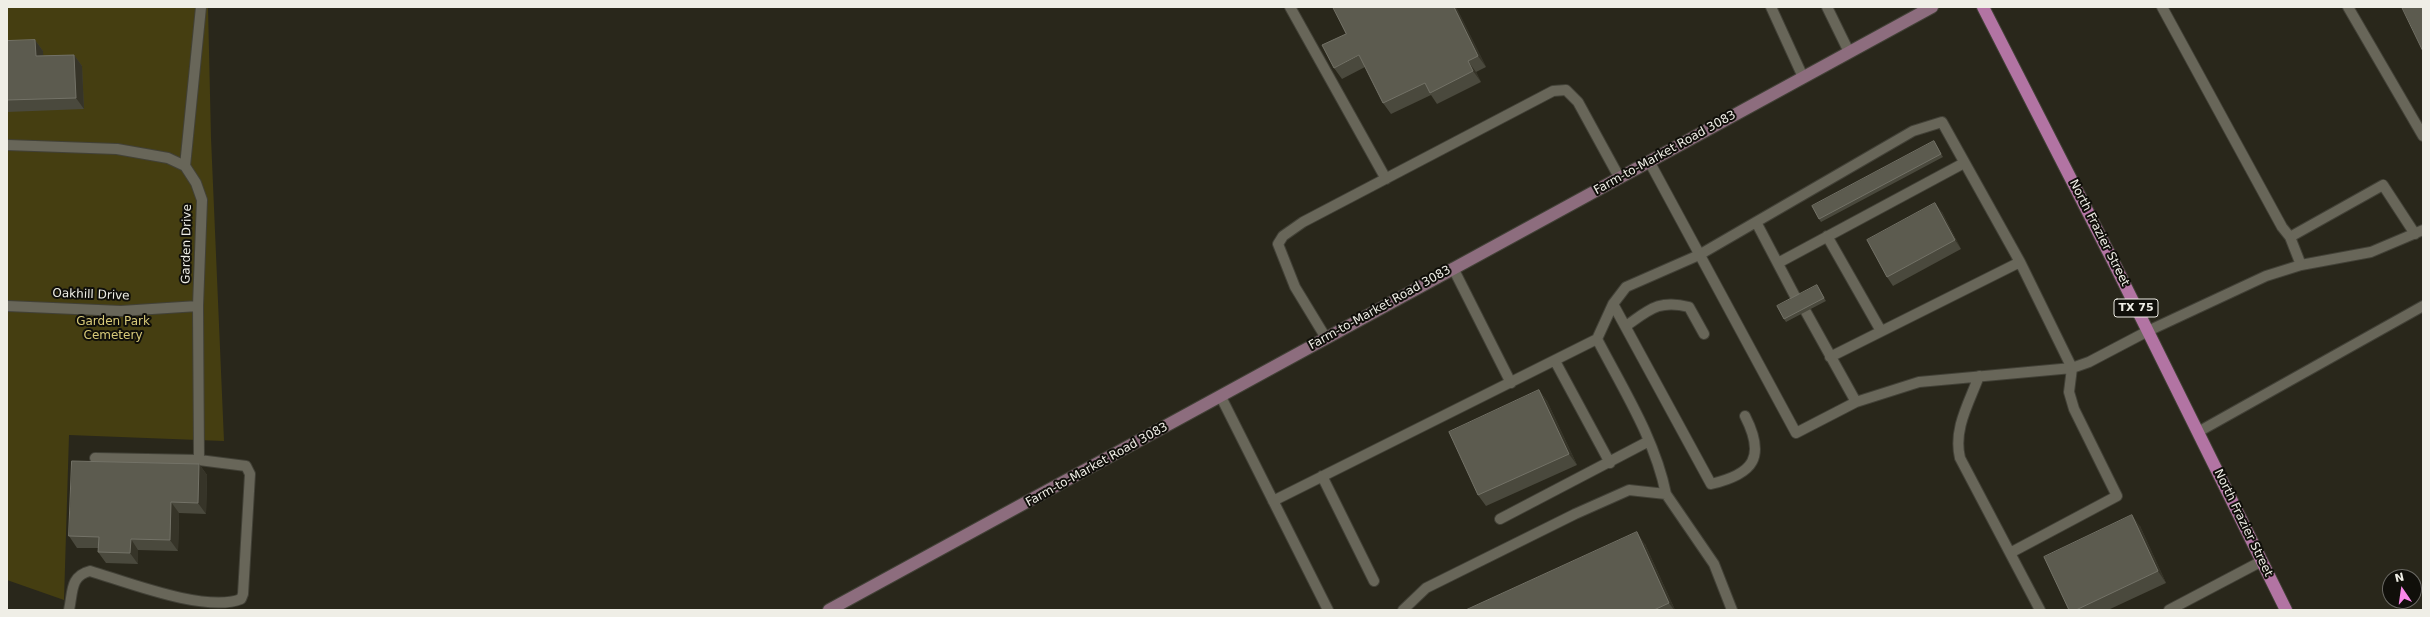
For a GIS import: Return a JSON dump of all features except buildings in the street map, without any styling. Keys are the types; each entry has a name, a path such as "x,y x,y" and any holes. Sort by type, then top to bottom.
{"main road":[{"name":"Farm-to-Market Road 3083","path":"829,610 1932,7"},
{"name":"North Frazier Street","path":"1983,7 2148,331 2286,610"}],"lane":[{"path":"7,145 117,149 168,158 185,166 201,7"},
{"path":"1290,7 1386,179"},
{"path":"1771,7 1803,77"},
{"path":"1827,7 1849,52"},
{"path":"2162,7 2282,227 2290,237 2301,265"},
{"path":"2348,7 2423,136"},
{"path":"1326,338 1295,287 1278,244 1283,236 1303,222 1553,91 1566,90 1578,102 1619,177"},
{"path":"1273,501 1511,384 1597,339 1613,304 1626,287 1699,255 1913,131 1942,122 2020,262 2072,368 2069,392 2074,410 2117,496 2010,553"},
{"path":"1649,161 1796,433 1856,402 1919,382 2072,368 2089,362 2148,331 2233,290 2301,265 2371,252 2419,232 2383,185 2290,237"},
{"path":"1778,263 1964,163"},
{"name":"Garden Drive","path":"185,166 196,183 202,200 198,306 199,460"},
{"path":"1756,222 1797,300"},
{"path":"1827,236 1881,330"},
{"path":"1830,356 2020,262"},
{"path":"1453,268 1511,384"},
{"path":"1626,326 1653,308 1672,302 1689,307 1704,334"},
{"path":"1613,304 1711,484 1732,479 1751,465 1757,453 1751,427 1746,416"},
{"name":"Oakhill Drive","path":"7,306 121,311 198,306"},
{"path":"2198,432 2423,306"},
{"path":"1806,312 1856,402"},
{"path":"1597,339 1649,441 1661,469 1666,494 1714,564 1732,610"},
{"path":"1555,361 1610,463"},
{"path":"1979,376 1958,430 1957,445 1960,458 2040,610"},
{"path":"1221,397 1328,610"},
{"path":"1500,519 1610,463 1649,441"},
{"path":"69,610 75,579 80,574 90,571 193,606 234,602 241,599 243,594 250,474 246,466 242,464 199,460 95,458"},
{"path":"1322,476 1374,581"},
{"path":"1403,610 1426,588 1575,514 1629,490 1666,494"},
{"path":"2169,610 2262,561"}],"green space":[{"name":"Garden Park Cemetery","path":"7,7 208,7 211,138 224,441 69,435 64,600 7,580"}]}
